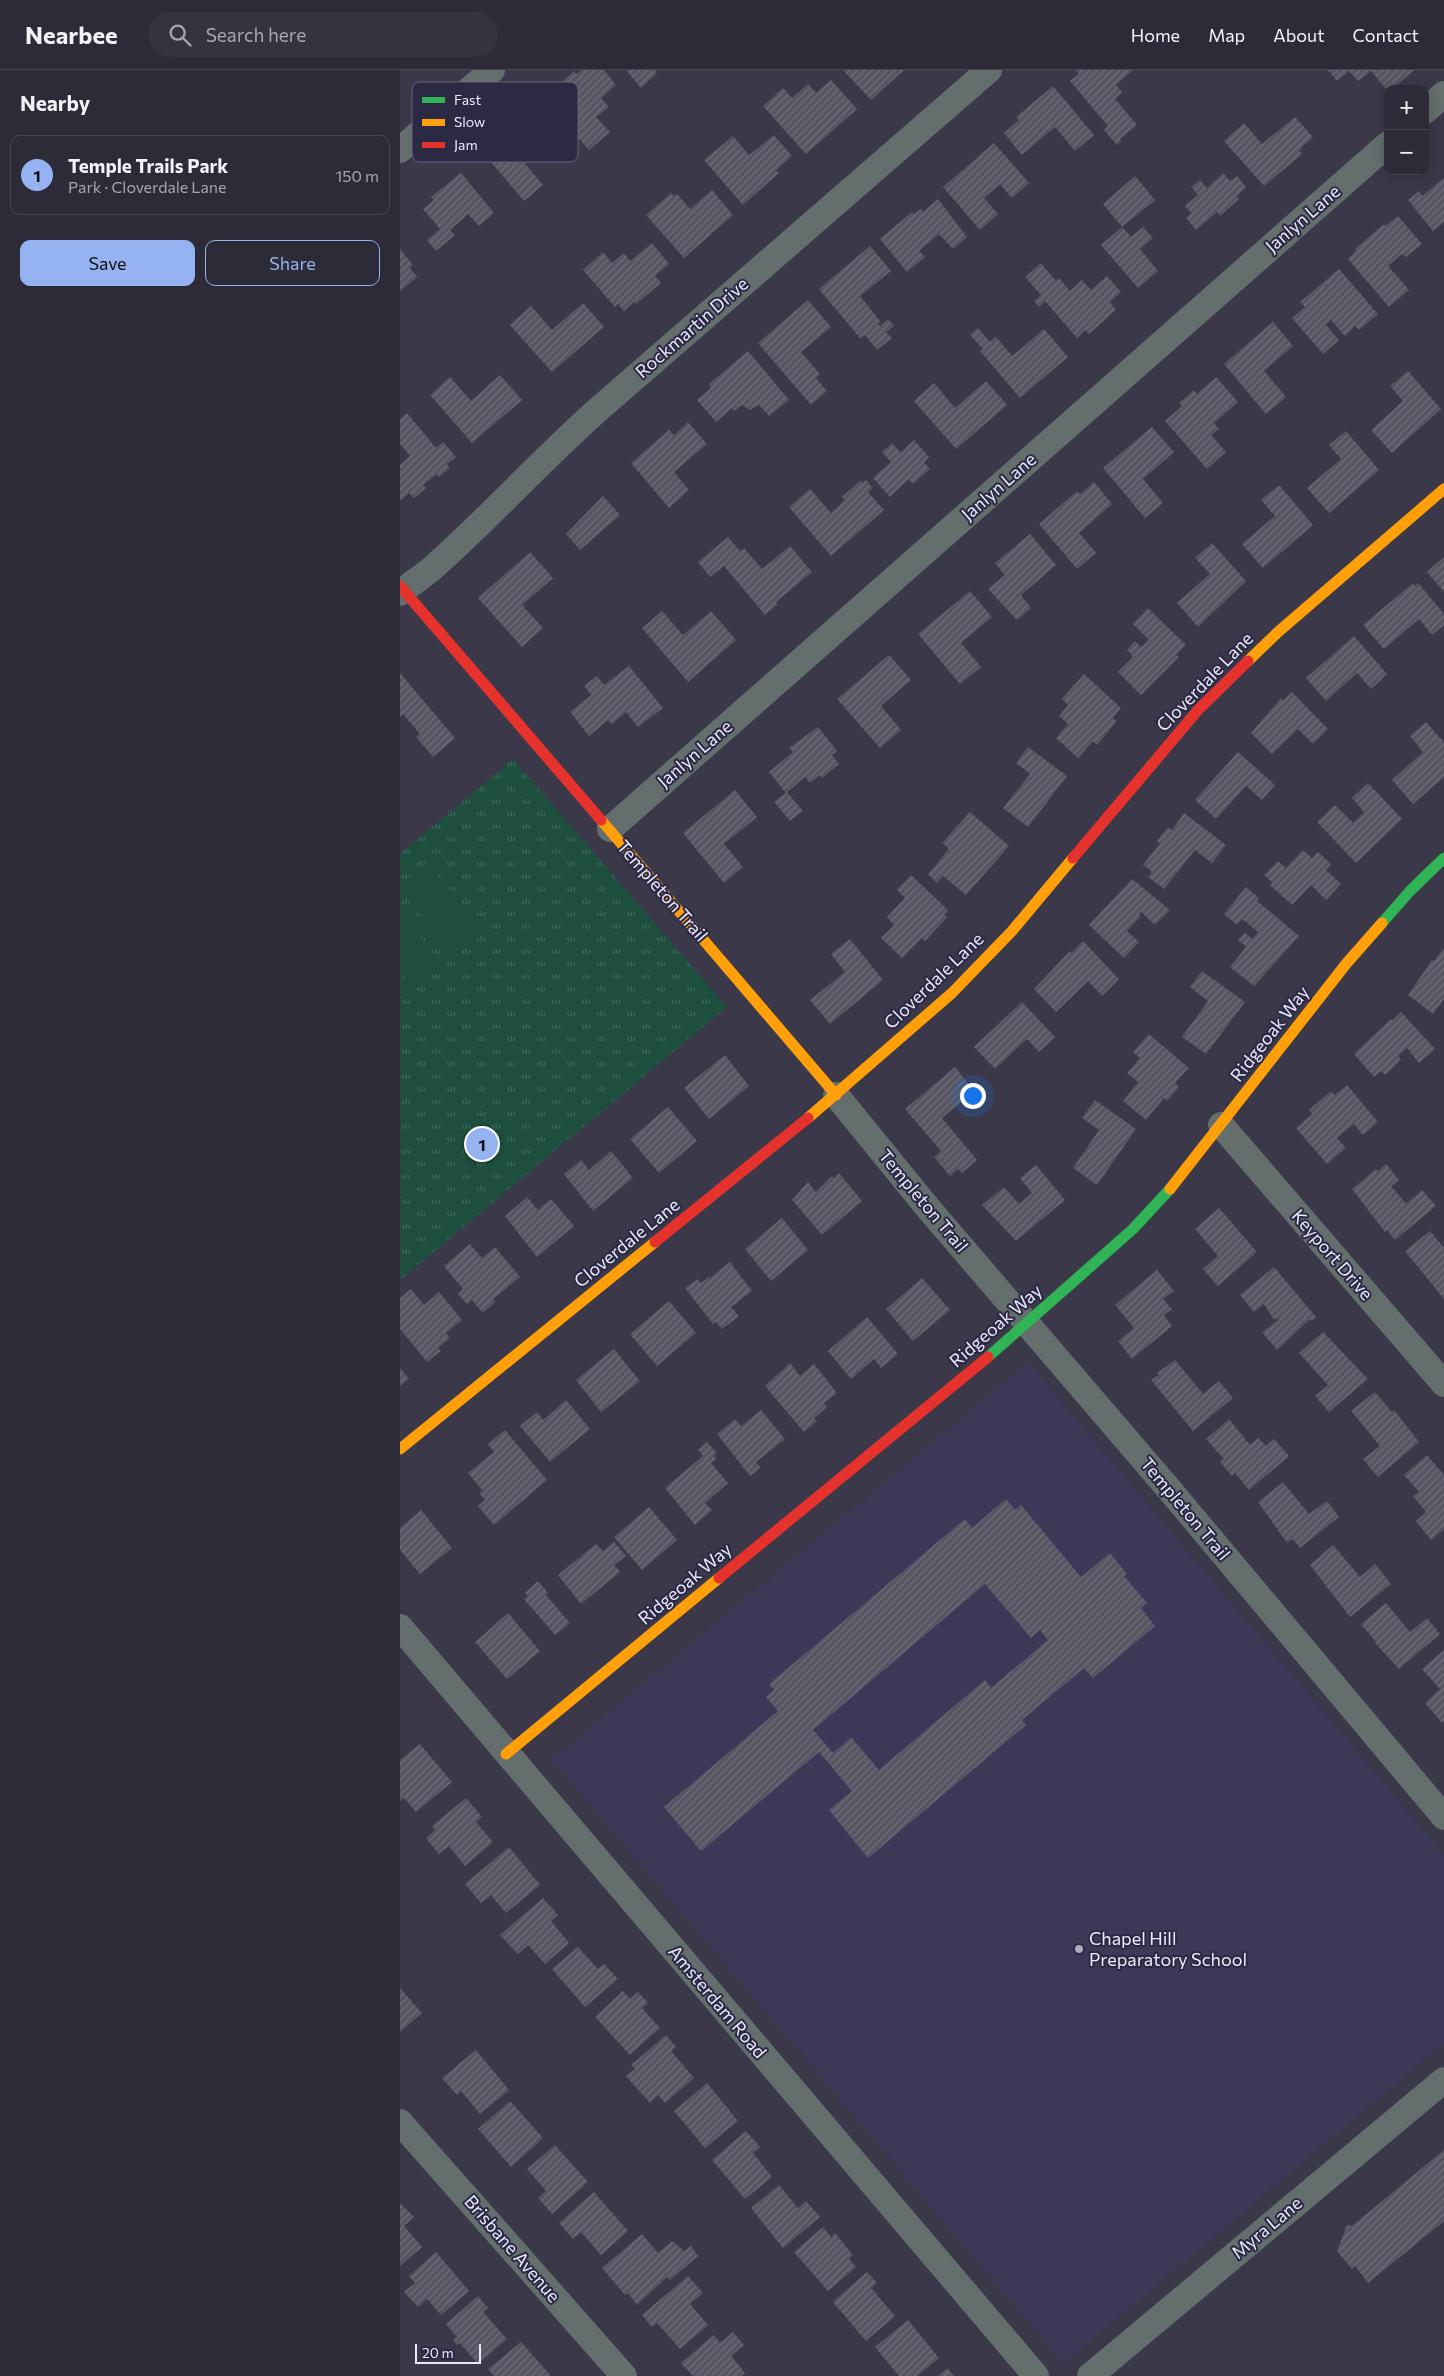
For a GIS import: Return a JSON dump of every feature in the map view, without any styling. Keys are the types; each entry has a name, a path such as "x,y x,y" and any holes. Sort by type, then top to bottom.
{"street":[{"path":"478,82 492,70"},
{"name":"Rockmartin Drive","path":"401,589 434,567 575,430 989,70"},
{"path":"1429,107 1444,94"},
{"path":"400,150 412,140"},
{"name":"Janlyn Lane","path":"610,830 1384,148"},
{"name":"Cloverdale Lane","path":"400,1449 836,1095 952,993 1012,931 1198,710 1278,632 1444,489"},
{"name":"Templeton Trail","path":"401,589 836,1095 928,1208 1168,1488 1444,1817"},
{"name":"Ridgeoak Way","path":"506,1754 1026,1324 1133,1229 1182,1175 1346,964 1410,890 1444,858"},
{"name":"Keyport Drive","path":"1221,1125 1444,1384"},
{"name":"Amsterdam Road","path":"400,1628 1036,2376"},
{"name":"Myra Lane","path":"1090,2376 1444,2080"},
{"name":"Brisbane Avenue","path":"400,2122 624,2376"}],"shaded area":[{"name":"Chapel Hill Preparatory School","path":"1028,1363 1444,1855 1444,2043 1064,2363 553,1760"}],"green space":[{"path":"513,759 727,1007 400,1280 400,854"},
{"path":"427,863 477,925 448,948 400,889 400,885"},
{"path":"400,913 437,958 408,982 400,971"}],"building":[{"path":"582,70 604,70 616,85 601,98 609,107 596,117 610,132 589,150 578,138 578,82 561,82 574,71 577,74"},
{"path":"626,70 655,70 657,73 641,88"},
{"path":"843,70 904,70 871,100"},
{"path":"1076,70 1133,70 1116,85 1122,92 1115,99 1137,125 1120,139 1122,140 1117,145 1104,130 1108,126 1070,81 1079,74"},
{"path":"1328,70 1414,70 1397,85 1384,86 1371,71 1358,81 1349,71 1337,81"},
{"path":"831,80 857,109 806,154 763,106 783,88 792,98 808,84 816,93"},
{"path":"1053,86 1094,135 1075,151 1055,127 1022,155 1004,133 1019,120 1016,117"},
{"path":"1295,117 1313,137 1299,150 1302,154 1264,186 1224,141 1244,123 1262,144"},
{"path":"774,135 792,156 776,170 779,173 743,205 704,160 733,136 749,155"},
{"path":"994,143 1029,183 1012,198 1000,184 984,198 998,214 980,230 943,187"},
{"path":"491,162 524,162 543,185 524,201"},
{"path":"461,173 494,213 479,226 468,214 450,230 455,235 436,251 427,240 440,229 423,209 434,200 431,197"},
{"path":"1223,173 1230,181 1237,176 1246,187 1237,196 1239,199 1220,216 1217,212 1196,230 1186,218 1191,213 1185,206 1198,195 1191,187 1200,180 1207,188"},
{"path":"1135,176 1155,200 1122,227 1103,204"},
{"path":"1444,178 1444,222 1433,231 1408,200 1419,191 1422,196"},
{"path":"712,190 733,215 684,258 646,215 671,193 674,196 677,194 690,209"},
{"path":"938,199 967,237 953,249 939,234 919,251 925,257 907,272 880,239 912,212 914,214 921,209 923,212"},
{"path":"1398,216 1422,244 1406,257 1402,254 1388,266 1409,290 1389,307 1348,259 1356,251 1355,249 1384,224 1385,226"},
{"path":"1122,227 1131,237 1143,227 1153,238 1140,249 1158,271 1138,288 1101,245"},
{"path":"652,243 669,264 655,276 661,283 636,304 634,302 624,311 618,304 615,307 583,270 603,252 612,263 624,253 630,261"},
{"path":"870,246 891,271 860,296 881,322 878,324 880,326 888,319 894,326 886,332 892,338 877,350 865,335 860,338 819,289"},
{"path":"400,249 413,265 410,268 417,277 400,291"},
{"path":"1041,263 1056,281 1059,278 1070,291 1082,280 1091,290 1107,276 1121,292 1110,302 1116,310 1089,334 1085,330 1077,338 1045,301 1039,307 1034,301 1041,295 1025,277"},
{"path":"1339,269 1378,314 1359,330 1355,326 1345,336 1331,320 1326,325 1339,340 1323,354 1292,318 1305,307 1300,302"},
{"path":"808,300 831,327 801,352 820,374 816,378 827,391 811,405 758,343"},
{"path":"583,303 604,327 552,372 510,325 531,306 552,330"},
{"path":"1273,322 1293,346 1264,371 1286,397 1266,414 1224,364"},
{"path":"978,328 990,342 996,337 1012,356 1044,329 1068,357 1020,398 980,351 983,349 970,335"},
{"path":"748,351 789,400 769,416 759,405 750,410 742,405 734,411 732,408 716,422 697,400 711,388 709,384"},
{"path":"1408,371 1441,409 1392,453 1371,430 1403,401 1390,386"},
{"path":"500,375 522,400 472,443 430,395 450,377 471,401"},
{"path":"1216,377 1238,402 1214,423 1219,429 1211,435 1226,452 1207,469 1165,421 1182,406 1179,403 1194,390 1197,394"},
{"path":"986,381 1007,405 956,449 914,401 934,383 955,408"},
{"path":"407,413 436,448 443,442 456,457 447,464 450,468 439,477 437,474 423,485 426,488 414,498 409,493 400,501 400,465 410,456 400,444 400,419"},
{"path":"688,422 707,444 674,472 689,490 669,508 631,463 669,430 674,435"},
{"path":"1152,427 1174,452 1143,479 1163,503 1145,518 1103,468"},
{"path":"1346,431 1379,470 1329,513 1307,488 1341,459 1329,445"},
{"path":"914,440 929,457 924,462 930,469 913,484 909,479 890,497 873,478 891,462 882,452 892,443 901,453"},
{"path":"866,480 873,488 868,492 884,510 831,556 789,507 810,489 831,513 845,500 842,497 860,481 863,483"},
{"path":"1094,482 1112,504 1079,533 1096,553 1077,569 1039,524 1077,491 1080,494"},
{"path":"1279,485 1313,525 1263,568 1242,544 1275,516 1261,500"},
{"path":"603,496 620,515 580,550 566,534"},
{"path":"1030,534 1056,565 1021,595 1031,608 1017,620 988,589 1005,575 995,563"},
{"path":"728,537 740,551 744,548 762,569 790,546 812,572 776,602 777,605 765,615 724,566 710,577 698,562"},
{"path":"1212,543 1246,581 1198,627 1177,603 1210,574 1195,558"},
{"path":"530,552 553,578 522,605 543,628 522,647 478,598"},
{"path":"1444,557 1444,592 1427,572"},
{"path":"1413,583 1415,586 1418,583 1444,614 1444,625 1432,635 1419,619 1384,649 1363,625"},
{"path":"970,591 992,617 961,643 981,667 960,684 918,634"},
{"path":"1148,608 1186,645 1176,655 1179,657 1141,695 1118,672 1133,657 1127,650 1135,641 1141,647 1149,640 1133,624"},
{"path":"662,611 683,635 711,611 736,640 688,682 642,628"},
{"path":"1354,636 1387,674 1371,689 1357,673 1326,701 1306,678"},
{"path":"889,655 911,680 881,706 901,730 880,748 837,699"},
{"path":"629,666 663,708 638,727 626,712 612,724 608,720 589,736 570,712 591,695 584,686 597,676 604,685"},
{"path":"400,673 455,738 433,757 416,737 420,734 403,714 400,717"},
{"path":"1084,674 1121,708 1113,718 1117,721 1097,745 1093,741 1078,758 1056,738 1068,724 1059,716 1068,705 1062,699"},
{"path":"1292,692 1328,729 1313,744 1298,729 1272,754 1251,733 1281,698 1283,701"},
{"path":"1426,722 1444,742 1444,777 1413,804 1392,780 1423,752 1410,736"},
{"path":"818,727 837,751 832,755 839,764 822,778 820,775 810,783 805,777 786,793 769,772 793,752 789,748"},
{"path":"1028,747 1067,776 1028,827 1003,808 1030,774 1016,763"},
{"path":"1238,752 1275,785 1262,800 1246,786 1216,819 1195,800"},
{"path":"1368,783 1402,819 1356,863 1317,822 1335,805 1353,823 1364,812 1352,798"},
{"path":"735,790 757,817 724,844 743,867 724,883 683,833"},
{"path":"787,792 803,811 790,821 774,802"},
{"path":"970,812 1009,846 966,895 943,876 937,883 928,874 949,849 942,843"},
{"path":"1184,813 1226,845 1212,863 1195,850 1164,889 1148,877 1152,872 1143,865 1160,843 1157,841 1168,827 1172,830"},
{"path":"1303,850 1312,858 1318,852 1331,864 1326,870 1341,884 1326,900 1311,885 1292,905 1270,885 1272,882 1264,875 1278,861 1286,868"},
{"path":"911,875 948,910 944,915 947,917 925,941 922,938 902,958 881,938 894,925 887,917 905,898 897,890"},
{"path":"1132,879 1170,910 1155,925 1141,912 1139,914 1141,916 1127,931 1139,942 1124,958 1089,925"},
{"path":"1246,887 1259,898 1257,901 1299,936 1254,986 1230,967 1246,947 1238,940 1245,933 1252,939 1258,932 1242,919 1237,925 1224,914"},
{"path":"850,939 883,980 830,1024 810,1000 845,972 831,954"},
{"path":"1083,941 1119,979 1102,996 1088,981 1056,1012 1034,989 1070,951 1071,953"},
{"path":"1444,948 1444,999 1433,1014 1408,995 1432,960 1434,961"},
{"path":"1202,971 1245,1002 1206,1054 1182,1037 1208,1001 1190,987"},
{"path":"1022,1002 1055,1037 1039,1052 1027,1039 995,1069 974,1047"},
{"path":"1401,1012 1435,1049 1419,1063 1407,1048 1398,1056 1401,1060 1385,1075 1381,1071 1374,1077 1354,1054"},
{"path":"1149,1034 1189,1068 1175,1083 1179,1087 1167,1101 1164,1098 1146,1120 1123,1101 1138,1082 1127,1073 1140,1058 1133,1052"},
{"path":"725,1055 749,1086 709,1119 684,1088"},
{"path":"955,1067 974,1091 942,1118 977,1160 962,1173 958,1169 950,1176 934,1157 941,1151 905,1109"},
{"path":"1347,1085 1378,1122 1363,1135 1354,1124 1337,1138 1346,1148 1327,1164 1296,1128 1312,1114 1309,1110 1331,1091 1335,1095"},
{"path":"1095,1100 1136,1129 1097,1185 1073,1168 1099,1130 1082,1118"},
{"path":"668,1107 697,1141 659,1173 630,1139"},
{"path":"611,1151 633,1178 593,1211 564,1174 581,1160 589,1170"},
{"path":"1386,1164 1399,1180 1391,1186 1406,1204 1422,1190 1436,1206 1395,1240 1387,1230 1385,1232 1352,1189 1376,1169 1378,1171"},
{"path":"1036,1165 1065,1200 1016,1241 982,1205 1004,1187 1019,1204 1032,1193 1020,1178"},
{"path":"839,1173 862,1201 822,1235 792,1200 808,1182 816,1192 832,1176 834,1178"},
{"path":"527,1197 538,1210 551,1199 574,1226 537,1257 505,1216"},
{"path":"1219,1208 1257,1252 1218,1286 1203,1269 1218,1256 1195,1229"},
{"path":"782,1218 808,1250 771,1281 745,1249"},
{"path":"1430,1231 1444,1248 1444,1299 1405,1251"},
{"path":"470,1244 482,1258 495,1247 520,1277 493,1299 495,1302 483,1313 472,1300 467,1304 458,1294 463,1289 444,1266"},
{"path":"730,1262 752,1291 731,1307 739,1316 722,1329 716,1322 713,1324 685,1288 698,1279 701,1283 710,1278"},
{"path":"1274,1267 1316,1317 1312,1321 1310,1319 1277,1350 1262,1332 1278,1320 1276,1318 1274,1320 1264,1304 1254,1312 1240,1295"},
{"path":"1157,1270 1174,1291 1163,1299 1172,1309 1164,1315 1172,1326 1132,1359 1118,1341 1134,1328 1115,1305"},
{"path":"922,1278 950,1310 913,1341 886,1309"},
{"path":"411,1289 424,1305 439,1292 462,1320 446,1333 450,1338 438,1348 441,1351 427,1362 400,1329 400,1298"},
{"path":"669,1301 696,1333 657,1366 630,1334"},
{"path":"867,1317 898,1354 881,1368 874,1359 851,1379 828,1351"},
{"path":"1323,1332 1368,1379 1329,1412 1315,1396 1328,1385 1299,1353"},
{"path":"614,1349 640,1381 601,1412 576,1380"},
{"path":"1175,1360 1203,1394 1219,1381 1233,1398 1193,1431 1151,1380 1159,1375 1157,1373"},
{"path":"790,1363 800,1376 814,1364 837,1393 824,1403 827,1407 814,1418 817,1421 804,1432 765,1386"},
{"path":"400,1368 409,1379 400,1386"},
{"path":"1375,1392 1392,1412 1394,1410 1419,1442 1378,1477 1363,1459 1380,1446 1351,1411"},
{"path":"566,1400 590,1429 550,1462 520,1426 537,1412 543,1420"},
{"path":"761,1410 785,1439 756,1462 761,1468 750,1476 717,1434 735,1419 741,1426"},
{"path":"1229,1419 1250,1445 1258,1438 1266,1446 1274,1439 1289,1456 1249,1490 1235,1473 1232,1476 1220,1462 1224,1459 1206,1439"},
{"path":"505,1430 547,1480 494,1525 478,1506 485,1500 479,1493 482,1490 468,1473 494,1452 488,1444"},
{"path":"707,1442 717,1453 714,1456 716,1459 711,1463 728,1483 705,1503 712,1510 695,1525 665,1488 703,1456 698,1450"},
{"path":"1427,1455 1444,1475 1444,1529 1431,1540 1416,1521 1426,1512 1413,1496 1419,1492 1404,1475"},
{"path":"1283,1482 1309,1514 1327,1501 1339,1517 1300,1548 1293,1539 1287,1543 1258,1502"},
{"path":"1006,1499 1015,1510 1021,1505 1081,1577 1110,1553 1127,1574 1124,1576 1147,1603 1141,1608 1155,1626 1093,1678 1084,1668 1022,1720 1026,1725 868,1858 829,1810 852,1791 819,1752 701,1851 664,1807 778,1711 766,1697 774,1690 769,1684 965,1519 972,1528","holes":["985,1584 1031,1638 1040,1630 1048,1640 991,1688 985,1680 879,1770 851,1737 833,1753 813,1730"]},
{"path":"649,1507 677,1540 642,1570 614,1537"},
{"path":"421,1510 452,1548 420,1574 400,1550 400,1528"},
{"path":"614,1542 626,1556 614,1565 620,1572 581,1604 558,1575 596,1544 603,1551"},
{"path":"1333,1545 1360,1577 1375,1564 1391,1584 1350,1617 1310,1565"},
{"path":"538,1581 548,1593 546,1595 570,1623 555,1635 524,1599 528,1596 525,1593"},
{"path":"1386,1603 1410,1632 1427,1618 1440,1634 1399,1669 1375,1643 1361,1624"},
{"path":"508,1613 540,1651 507,1679 475,1642"},
{"path":"1444,1650 1444,1721 1442,1723 1425,1703 1440,1689 1422,1669"},
{"path":"420,1744 452,1782 416,1812 404,1798 400,1801 400,1760"},
{"path":"466,1798 482,1817 476,1822 493,1842 465,1866 449,1846 439,1854 426,1838 435,1830 432,1826"},
{"path":"509,1847 540,1885 506,1913 491,1895 481,1903 465,1884"},
{"path":"543,1898 558,1915 551,1921 569,1943 545,1964 528,1945 518,1954 500,1935"},
{"path":"578,1947 598,1969 604,1964 618,1979 585,2007 552,1969"},
{"path":"400,1988 422,2013 400,2032"},
{"path":"623,1991 630,1999 638,1992 648,2003 642,2008 660,2028 630,2055 595,2017"},
{"path":"666,2035 676,2047 671,2051 694,2078 665,2103 658,2095 650,2103 626,2076 635,2069 631,2065"},
{"path":"476,2050 509,2090 480,2114 461,2091 457,2095 442,2078"},
{"path":"707,2083 738,2121 705,2148 674,2111"},
{"path":"510,2101 543,2138 511,2167 478,2129"},
{"path":"746,2131 760,2147 753,2153 772,2177 745,2199 712,2160"},
{"path":"555,2145 588,2182 552,2214 538,2198 546,2191 527,2169"},
{"path":"1444,2150 1444,2221 1368,2283 1355,2266 1352,2269 1337,2251 1347,2225 1352,2226"},
{"path":"779,2185 798,2208 806,2201 820,2217 783,2248 751,2208"},
{"path":"594,2192 628,2231 601,2255 581,2232 573,2239 559,2223"},
{"path":"400,2203 414,2217 404,2226 422,2247 400,2266"},
{"path":"823,2227 831,2237 835,2233 853,2255 849,2259 856,2267 828,2291 794,2252"},
{"path":"642,2234 658,2253 672,2241 684,2251 691,2246 698,2256 670,2280 667,2277 637,2305 628,2293 625,2295 602,2268"},
{"path":"436,2252 469,2291 441,2315 427,2299 418,2307 404,2292 415,2283 409,2276"},
{"path":"867,2272 877,2283 871,2288 895,2316 866,2341 833,2302"},
{"path":"688,2276 703,2293 690,2304 708,2325 680,2349 657,2323 652,2327 642,2315"},
{"path":"478,2296 488,2308 483,2312 507,2339 478,2364 460,2343 457,2345 453,2340 457,2337 446,2324"},
{"path":"908,2320 939,2358 917,2376 899,2376 875,2347"},
{"path":"733,2332 744,2345 731,2356 745,2373 741,2376 693,2376 681,2363 714,2335 720,2343"},
{"path":"521,2342 551,2376 494,2376 488,2369"},
{"path":"947,2368 954,2376 938,2376"}],"traffic: fast":[{"path":"1382,923 1410,891 1444,858"},
{"path":"988,1357 1133,1229 1170,1189"}],"traffic: slow":[{"path":"1248,661 1278,632 1444,489"},
{"path":"601,820 836,1095"},
{"path":"808,1118 952,993 1012,931 1073,858"},
{"path":"1170,1189 1346,964 1382,923"},
{"path":"400,1449 655,1242"},
{"path":"506,1754 719,1578"}],"traffic: jam":[{"path":"400,586 601,820"},
{"path":"1073,858 1198,710 1248,661"},
{"path":"655,1242 808,1118"},
{"path":"719,1578 988,1357"}],"place":[{"name":"Temple Trails Park","path":"482,1144"},
{"name":"Chapel Hill Preparatory School","path":"1079,1949"}]}
